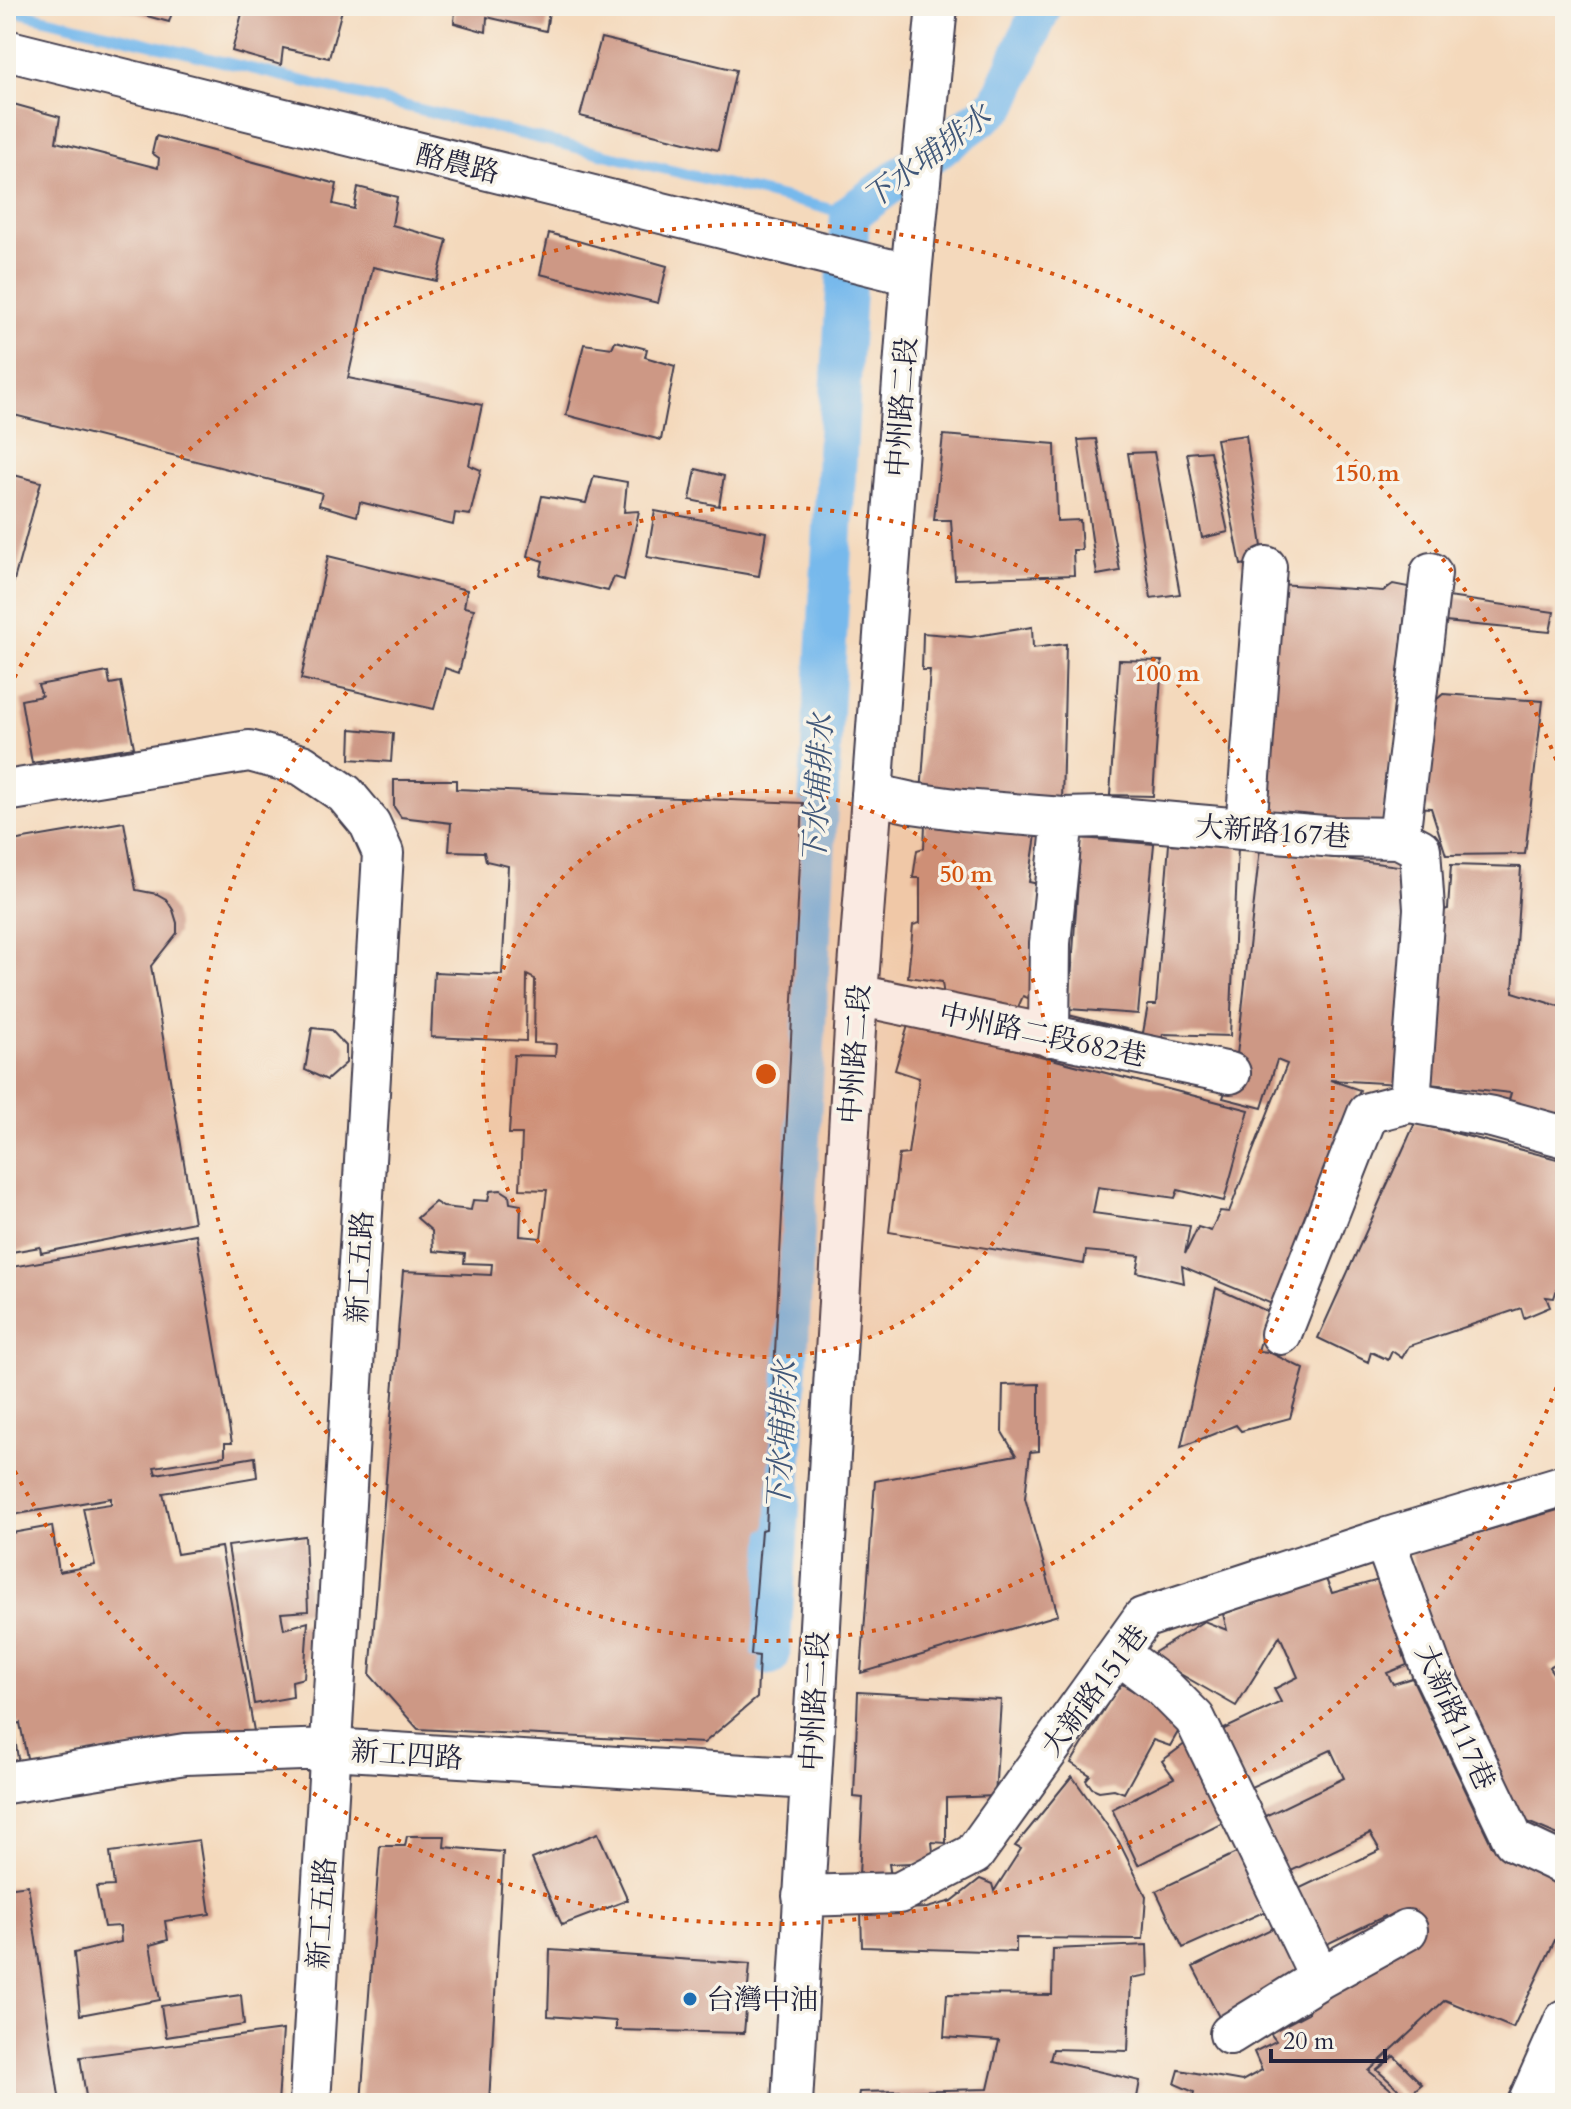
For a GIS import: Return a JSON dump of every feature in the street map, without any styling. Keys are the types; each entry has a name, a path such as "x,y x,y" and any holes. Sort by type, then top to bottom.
{"street":[{"name":"中州路二段","path":"792,2103 857,995 911,275 937,6"},
{"name":"酪農路","path":"6,50 911,275"},
{"path":"1246,829 1266,567"},
{"path":"1410,1102 1424,909 1420,849 1399,838 1431,573"},
{"name":"新工五路","path":"6,791 249,751 302,765 345,794 370,824 383,853 310,2103"},
{"name":"大新路167巷","path":"872,794 924,805 1063,818 1105,817 1335,837 1399,838"},
{"path":"1049,1036 1050,943 1063,818"},
{"name":"中州路二段682巷","path":"857,995 1230,1073"},
{"path":"1281,1334 1368,1113 1410,1102 1492,1117 1565,1137"},
{"name":"大新路151巷","path":"803,1896 899,1893 974,1854 1143,1618 1384,1539 1565,1485"},
{"name":"大新路117巷","path":"1384,1539 1430,1665 1514,1841 1565,1865"},
{"path":"1118,1653 1163,1687 1195,1719 1320,1978"},
{"name":"新工四路","path":"6,1783 185,1754 331,1749 810,1779"},
{"path":"1230,2034 1320,1978 1407,1930"},
{"path":"1528,2103 1565,2020"}],"building":[{"path":"110,6 174,6 169,22"},
{"path":"244,6 343,6 329,58 283,48 281,65 232,51"},
{"path":"442,6 550,6 546,31 487,17 486,32 454,23 455,10"},
{"path":"601,38 736,70 718,150 580,116"},
{"path":"6,102 60,117 56,142 158,168 159,158 152,153 156,136 337,184 333,204 354,209 358,187 397,197 392,225 447,240 437,281 373,267 348,378 482,405 469,465 481,470 470,515 455,513 453,525 360,502 357,516 319,505 322,493 6,413"},
{"path":"549,233 667,266 658,303 540,274"},
{"path":"615,341 647,349 645,357 675,366 661,440 566,415 584,344 612,348"},
{"path":"943,435 1055,444 1057,521 1080,520 1082,550 1073,550 1074,575 955,579 951,520 934,520"},
{"path":"1246,435 1264,561 1241,565 1216,439"},
{"path":"1096,439 1120,571 1097,575 1078,440"},
{"path":"1210,451 1228,532 1202,538 1187,453"},
{"path":"1154,452 1180,594 1151,598 1128,453"},
{"path":"696,469 724,476 719,506 690,500"},
{"path":"6,473 41,482 13,584 6,583"},
{"path":"594,476 627,482 624,512 639,511 624,580 614,577 608,591 540,575 543,561 528,556 542,496 586,503"},
{"path":"655,511 766,532 759,576 647,557"},
{"path":"328,556 467,590 464,607 474,609 459,673 445,668 434,709 301,679"},
{"path":"1278,584 1383,591 1393,584 1408,587 1382,824 1256,818"},
{"path":"1448,597 1554,612 1550,632 1445,622"},
{"path":"1032,627 1033,648 1066,644 1062,802 921,794 930,670 922,670 923,633 971,637"},
{"path":"1119,660 1162,661 1153,796 1110,795"},
{"path":"108,672 110,684 121,682 134,747 32,763 21,700 42,696 38,685"},
{"path":"1443,694 1543,701 1525,854 1446,855 1431,808 1414,807 1428,707"},
{"path":"351,729 393,733 391,762 350,759"},
{"path":"394,780 456,780 456,789 803,803 766,1529 761,1530 751,1655 759,1656 757,1698 704,1743 418,1729 370,1675 403,1271 491,1275 492,1264 464,1263 465,1254 433,1251 432,1231 417,1218 435,1202 443,1207 471,1210 473,1200 488,1201 490,1191 501,1190 509,1195 510,1203 521,1205 520,1236 541,1238 547,1190 520,1189 522,1134 509,1134 514,1055 555,1056 556,1044 534,1043 535,979 527,975 526,1041 431,1037 434,972 502,975 508,866 486,861 484,852 449,851 451,823 401,817 394,807"},
{"path":"1565,804 1565,904 1553,901"},
{"path":"124,822 136,890 166,899 177,923 177,933 151,966 194,1222 41,1253 40,1247 6,1253 6,842"},
{"path":"925,824 1036,835 1029,882 1038,884 1033,1000 1023,996 1015,1014 944,997 942,982 908,977 913,925 920,923 920,878 913,878 917,850 924,848"},
{"path":"1081,838 1154,844 1138,1014 1069,1009"},
{"path":"1169,844 1238,847 1230,1036 1163,1034 1160,1051 1065,1026 1068,1015 1143,1033 1148,1005 1156,1005"},
{"path":"1260,848 1414,868 1400,1084 1330,1080 1360,1090 1279,1307 1182,1266 1184,1283 1137,1272 1140,1256 1086,1251 1084,1264 889,1232 899,1155 908,1154 919,1078 895,1070 909,1022 1249,1110 1224,1201 1178,1190 1175,1198 1098,1187 1093,1213 1190,1226 1185,1254 1198,1227 1211,1231 1220,1211 1229,1212 1287,1064 1277,1060 1262,1108 1223,1098 1237,1055"},
{"path":"1451,865 1521,867 1513,992 1565,1008 1565,1121 1507,1107 1511,1093 1421,1083 1437,912 1448,909"},
{"path":"312,1028 331,1030 346,1046 346,1063 327,1080 305,1070"},
{"path":"1415,1123 1565,1161 1565,1274 1562,1274 1554,1298 1546,1297 1550,1307 1524,1318 1521,1308 1409,1346 1402,1358 1392,1351 1388,1360 1371,1352 1368,1362 1318,1338"},
{"path":"196,1234 232,1443 225,1443 225,1456 154,1467 156,1474 255,1457 257,1477 163,1493 177,1554 221,1547 254,1731 28,1763 20,1723 10,1725 6,1705 6,1534 52,1526 59,1572 95,1565 83,1508 111,1504 111,1498 6,1516 6,1268"},
{"path":"1216,1288 1269,1312 1258,1351 1269,1352 1304,1369 1290,1418 1241,1431 1236,1425 1181,1447"},
{"path":"1039,1384 1039,1451 1030,1452 1025,1498 1058,1615 861,1673 875,1481 1016,1455 1002,1432 1003,1385"},
{"path":"1565,1508 1565,1658 1549,1667 1561,1685 1565,1680 1565,1838 1516,1817 1431,1647 1411,1552"},
{"path":"305,1536 308,1611 281,1613 284,1629 308,1622 304,1678 292,1681 293,1697 254,1704 228,1546"},
{"path":"1325,1577 1332,1593 1379,1580 1407,1665 1387,1673 1393,1684 1412,1678 1492,1846 1565,1875 1565,1919 1513,2028 1445,2000 1369,2071 1407,2103 1253,2103 1251,2099 1244,2103 1192,2103 1194,2092 1175,2084 1179,2070 1242,2081 1262,2070 1254,2052 1276,2041 1270,2033 1308,2013 1308,2003 1390,1923 1385,1916 1325,1945 1296,1890 1380,1850 1370,1833 1287,1873 1261,1818 1344,1778 1331,1750 1249,1788 1218,1732 1281,1702 1274,1689 1298,1677 1280,1636 1236,1706 1149,1656 1204,1621 1227,1630 1223,1614"},
{"path":"1120,1683 1177,1717 1182,1725 1170,1746 1153,1740 1124,1793 1114,1789 1099,1791 1092,1788 1086,1780 1090,1775 1071,1763"},
{"path":"858,1692 1001,1700 995,1796 946,1798 946,1843 932,1842 934,1862 889,1864 891,1877 859,1875 863,1798 854,1797"},
{"path":"15,1738 19,1766 6,1767 6,1739"},
{"path":"1186,1743 1225,1822 1138,1865 1112,1809 1174,1778 1162,1761"},
{"path":"1072,1776 1119,1842 1146,1896 1143,1939 1016,1938 1016,1952 862,1947 861,1911 927,1908 952,1901 980,1879 992,1884 994,1891 1021,1849 1015,1846"},
{"path":"598,1833 628,1900 562,1925 532,1859"},
{"path":"407,1836 445,1836 444,1847 503,1852 489,2103 361,2103 380,1846 405,1846"},
{"path":"199,1840 210,1914 165,1921 168,1940 150,1945 160,2000 80,2015 74,1953 121,1942 120,1926 104,1927 96,1887 114,1886 110,1852"},
{"path":"1238,1852 1266,1911 1183,1948 1156,1891"},
{"path":"28,1885 60,2103 6,2103 6,1888"},
{"path":"1273,1928 1301,1976 1220,2019 1193,1967"},
{"path":"1147,1945 1148,1975 1131,1978 1128,2051 1053,2049 1050,2060 1140,2081 1136,2103 857,2103 859,2092 988,2089 999,2041 944,2037 947,1994 1052,1995 1053,1949"},
{"path":"550,1950 750,1964 744,2033 616,2030 616,2021 548,2016"},
{"path":"241,1995 244,2025 166,2037 161,2006"},
{"path":"283,2030 278,2103 87,2103 80,2057"},
{"path":"1394,2056 1422,2084 1407,2097 1377,2070"}],"waterway":[{"name":"下水埔排水","path":"770,1655 850,214 999,104 1042,6"},
{"path":"6,9 850,214"}],"place":[{"name":"台灣中油","path":"690,1999"}]}
